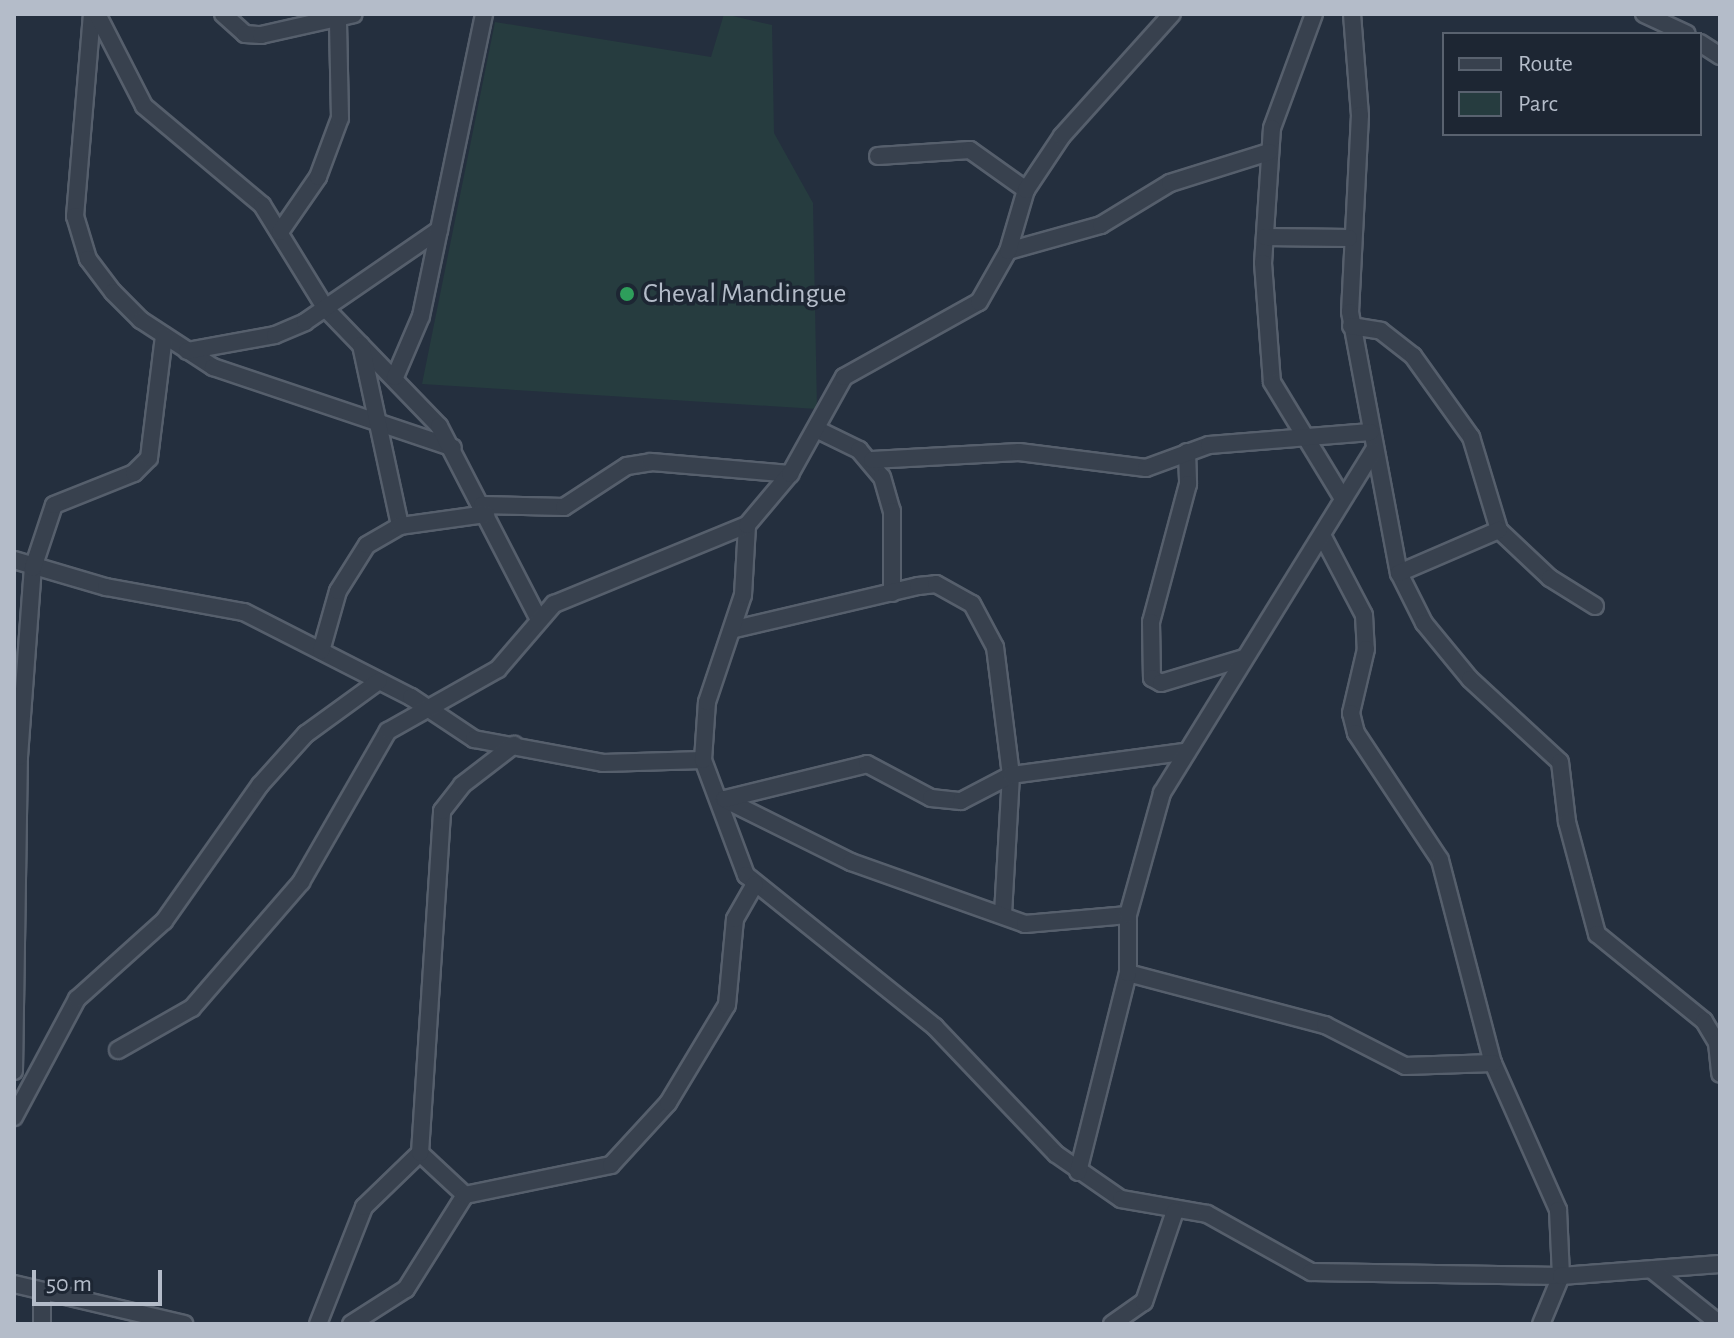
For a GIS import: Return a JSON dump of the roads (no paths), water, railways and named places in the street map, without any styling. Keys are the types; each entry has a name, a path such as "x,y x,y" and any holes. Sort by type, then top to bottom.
{"street":[{"path":"95,14 150,113 262,205 326,309 395,377 453,448 537,616"},
{"path":"95,14 76,189 79,241 113,292 164,336 240,378 378,426 453,448"},
{"path":"223,14 245,34 338,21 354,14"},
{"path":"395,377 421,316 484,14"},
{"path":"118,1050 192,1008 301,882 370,753 424,709 498,669 537,616 579,591 747,525 790,474 844,377 960,318 979,302 1008,251 1026,190 1062,136 1172,14"},
{"path":"1314,14 1269,152 1265,237 1272,382 1342,497"},
{"path":"1352,14 1360,115 1349,238 1351,326 1399,573 1424,623 1470,679 1560,762 1567,822 1597,934 1704,1021 1717,1043 1720,1074"},
{"path":"1644,14 1683,32"},
{"path":"280,232 318,177 340,118 338,21"},
{"path":"1702,44 1720,56"},
{"path":"878,156 970,150 1026,190"},
{"path":"1008,251 1101,225 1170,183 1269,152"},
{"path":"187,351 275,335 326,309 439,230"},
{"path":"1265,237 1349,238"},
{"path":"1351,326 1397,340 1471,437 1499,530 1550,578 1595,606"},
{"path":"14,1071 19,757 33,568 54,505 134,473 149,458 164,336"},
{"path":"361,345 400,526"},
{"path":"816,429 872,460 1019,452 1146,468 1187,452 1370,432"},
{"path":"1078,1172 1128,973 1128,915 1162,793 1183,752 1373,451"},
{"path":"1187,452 1188,484 1151,622 1152,678 1161,683 1244,658"},
{"path":"872,460 892,511 892,593"},
{"path":"321,651 350,566 367,545 400,526 484,509 564,507 627,466 651,462 790,474"},
{"path":"747,525 735,629 707,702 703,760 735,860 755,884 935,1027 1078,1172 1121,1199 1235,1226 1311,1272 1561,1276 1720,1264"},
{"path":"1399,573 1499,530"},
{"path":"1322,535 1364,615 1366,649 1351,713 1356,733 1440,860 1493,1063 1558,1210 1561,1276 1541,1324"},
{"path":"14,560 33,568 244,612 379,681 460,734 603,763 703,760"},
{"path":"735,629 936,584 972,604 987,623 1011,775 1003,915"},
{"path":"14,1117 77,999 164,921 260,785 306,734 379,681"},
{"path":"318,1324 364,1207 420,1153 442,811 462,785 514,745"},
{"path":"717,796 867,764 950,802 977,797 1011,775 1183,752"},
{"path":"717,796 851,862 1003,915 1046,926 1128,915"},
{"path":"351,1324 406,1289 465,1195 611,1165 668,1103 727,1005 735,919 755,884"},
{"path":"1128,973 1325,1025 1405,1066 1493,1063"},
{"path":"420,1153 465,1195"},
{"path":"1112,1324 1144,1302 1175,1211"},
{"path":"1652,1270 1720,1324"},
{"path":"14,1284 42,1292 116,1303 184,1324"},
{"path":"42,1292 42,1324"}],"place":[{"name":"Cheval Mandingue","path":"627,294"}]}
